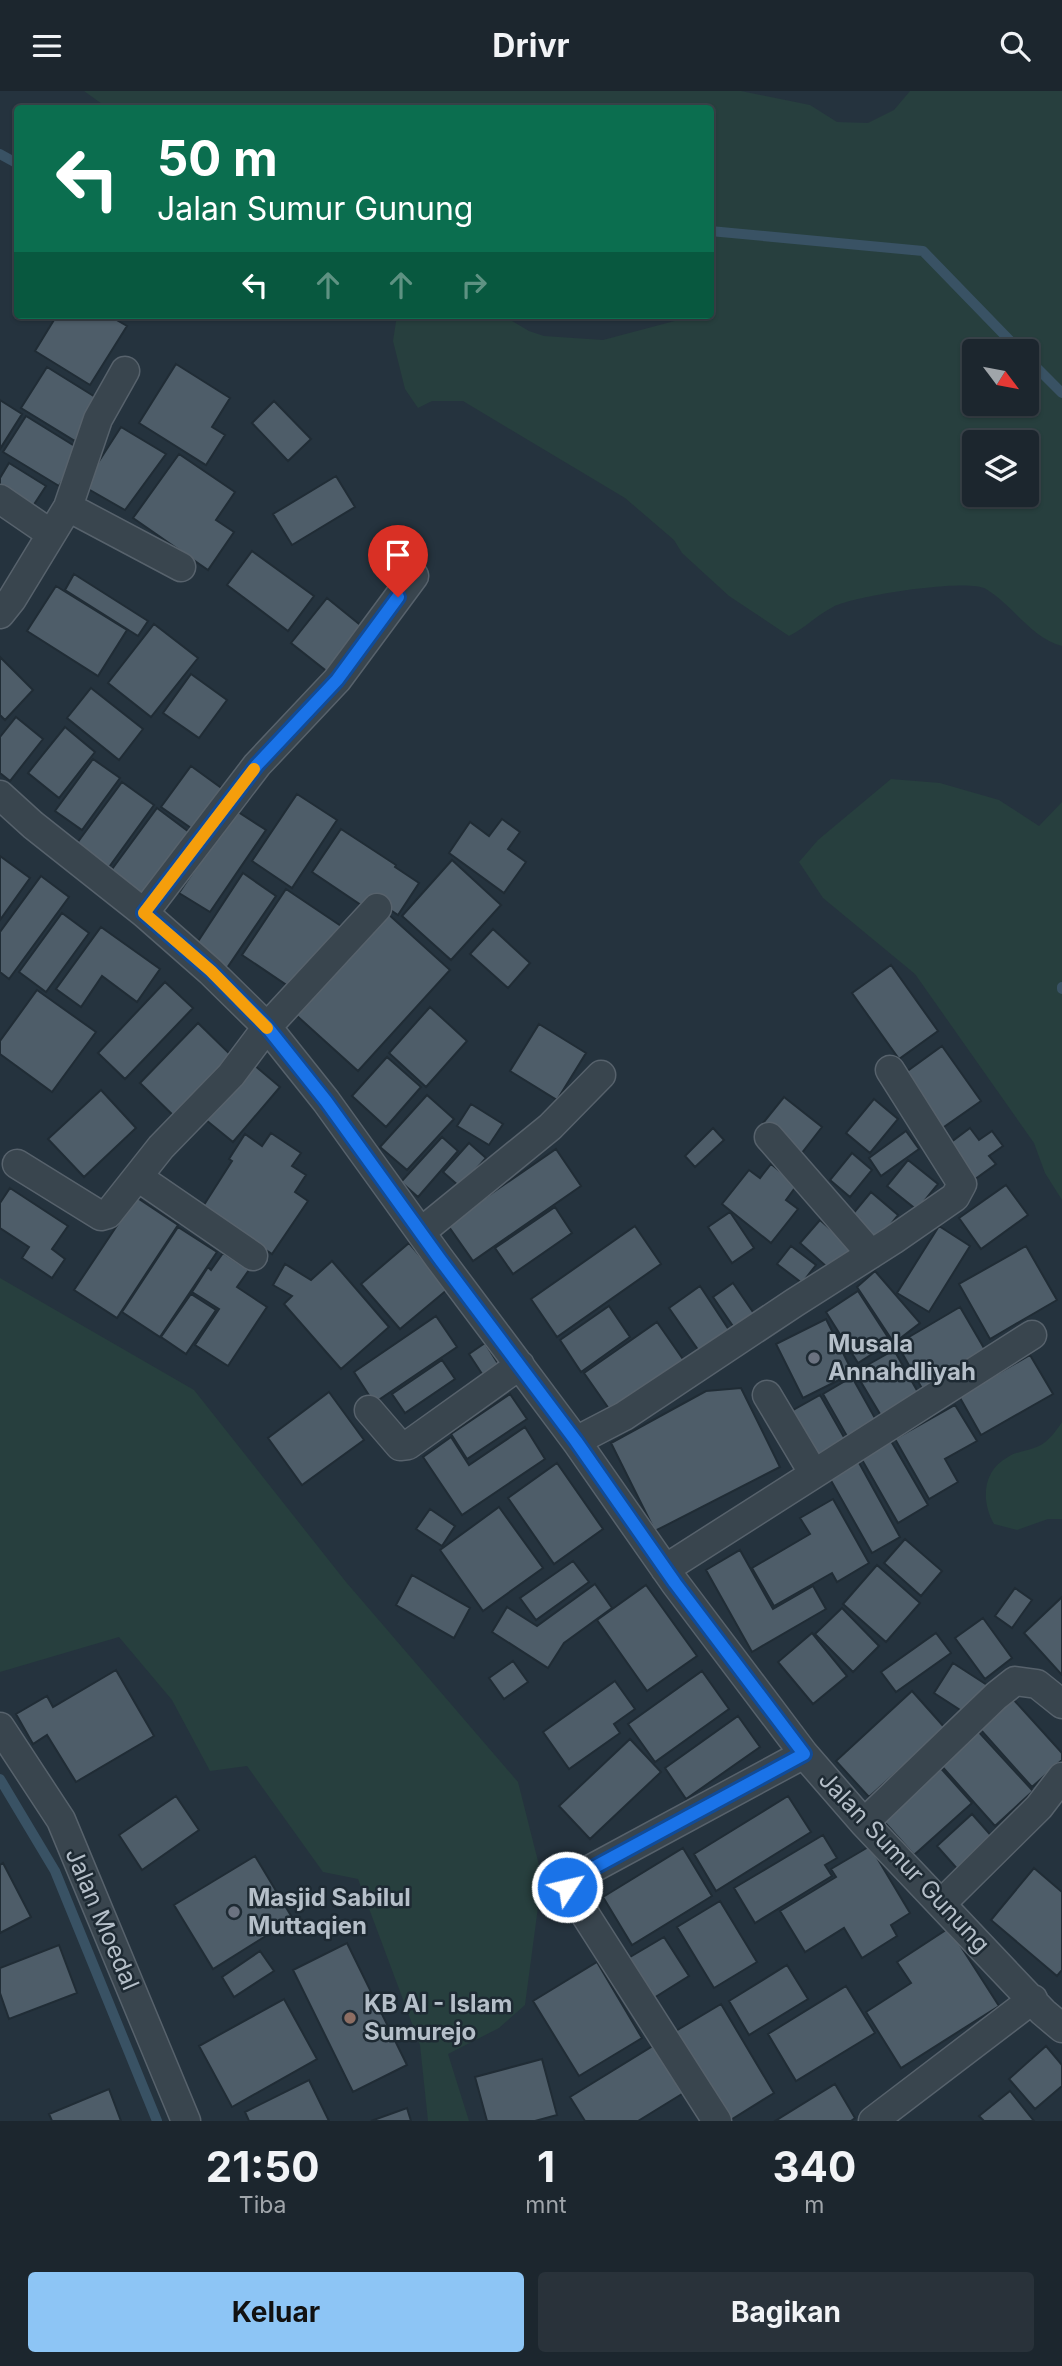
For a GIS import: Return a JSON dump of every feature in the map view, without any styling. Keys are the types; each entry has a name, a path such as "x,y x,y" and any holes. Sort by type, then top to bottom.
{"street":[{"path":"0,614 68,507 98,419 125,371"},
{"path":"0,499 51,534"},
{"path":"68,507 181,567"},
{"path":"144,913 257,765 337,680 414,576"},
{"name":"Jalan Sumur Gunung","path":"0,795 211,971 267,1027 326,1101 576,1441 665,1569 804,1754 941,1904 1050,2009"},
{"path":"17,1164 101,1216 108,1214 161,1147 231,1075 267,1027 377,908"},
{"path":"576,1441 624,1416 955,1197 962,1184 890,1070"},
{"path":"421,1232 550,1127 601,1075"},
{"path":"769,1137 871,1254"},
{"path":"138,1177 253,1256"},
{"path":"665,1569 1032,1335"},
{"path":"369,1410 393,1440 400,1445 408,1445 520,1365"},
{"path":"767,1395 814,1474"},
{"path":"864,1822 1014,1681 1037,1683 1062,1704"},
{"name":"Jalan Moedal","path":"0,1727 61,1820 186,2121"},
{"path":"717,2121 567,1887 569,1881 804,1754"},
{"path":"941,1904 1039,1807 1062,1777"},
{"path":"873,2121 1050,2009"}],"green space":[{"path":"84,91 741,91 810,105 837,122 868,123 894,110 910,91 1062,91 1062,646 1041,636 986,589 975,586 935,587 863,598 827,610 789,636 729,596 682,553 674,540 625,498 463,401 432,401 418,408 405,389 393,341 396,319 509,319 544,336 603,340 682,319 714,319 714,105 103,105"},
{"path":"891,779 940,783 999,800 1039,826 1062,802 1062,1200 1045,1173 1034,1143 915,974 823,898 799,862 818,840"},
{"path":"0,1278 194,1390 346,1582 518,1782 542,1877 525,2005 499,2028 448,2054 469,2121 428,2121 420,2045 358,1879 323,1872 247,1766 210,1771 172,1700 119,1637 0,1672"},
{"path":"1062,1422 1062,1519 1048,1519 1017,1530 994,1524 986,1496 986,1487 993,1470 1012,1455 1043,1444"}],"building":[{"path":"55,319 115,319 127,326 90,385 35,351"},
{"path":"176,364 230,398 212,427 225,435 206,465 139,423"},
{"path":"47,367 100,400 75,441 21,408"},
{"path":"0,400 22,414 0,449"},
{"path":"274,401 311,439 288,461 252,423"},
{"path":"26,416 81,450 59,486 3,452"},
{"path":"121,427 166,454 125,510 83,486"},
{"path":"179,454 235,492 216,520 234,532 208,570 133,518"},
{"path":"9,463 46,486 31,509 0,490 0,478"},
{"path":"336,476 355,507 292,545 273,514"},
{"path":"252,551 314,596 288,631 227,585"},
{"path":"74,574 148,621 138,636 65,590"},
{"path":"56,586 127,630 98,676 27,631"},
{"path":"327,598 364,628 329,673 291,643"},
{"path":"154,624 198,658 151,717 108,683"},
{"path":"0,657 33,690 5,720 0,715"},
{"path":"191,674 227,700 199,738 163,713"},
{"path":"91,688 143,729 119,760 67,718"},
{"path":"16,717 43,739 10,781 0,773 0,737"},
{"path":"65,727 95,752 59,798 28,773"},
{"path":"93,759 120,778 82,830 55,811"},
{"path":"191,766 231,795 201,835 161,807"},
{"path":"122,782 154,805 104,874 72,850"},
{"path":"297,794 337,820 292,888 252,861"},
{"path":"157,808 189,832 139,900 107,876"},
{"path":"235,810 266,830 210,912 179,893"},
{"path":"502,819 520,832 508,849 526,862 504,893 449,853 470,822 489,836"},
{"path":"341,829 419,883 398,915 374,899 367,909 312,872"},
{"path":"0,856 30,878 0,920"},
{"path":"452,860 501,905 451,960 402,916"},
{"path":"243,873 276,896 227,968 195,946"},
{"path":"41,876 69,897 9,979 0,972 0,932"},
{"path":"286,889 341,926 297,992 242,955"},
{"path":"62,913 89,933 46,992 19,972"},
{"path":"387,913 450,970 358,1071 296,1015"},
{"path":"101,927 160,969 137,1002 102,976 81,1007 56,989"},
{"path":"493,929 530,963 508,988 470,954"},
{"path":"891,965 938,1031 899,1059 852,993"},
{"path":"165,982 193,1008 125,1079 98,1053"},
{"path":"37,990 96,1032 52,1092 0,1054 0,1041"},
{"path":"430,1007 467,1041 426,1087 389,1053"},
{"path":"198,1023 237,1061 179,1121 140,1083"},
{"path":"539,1024 586,1053 557,1100 510,1071"},
{"path":"942,1046 981,1101 941,1129 902,1075"},
{"path":"387,1057 421,1087 386,1127 352,1096"},
{"path":"254,1065 280,1087 233,1142 206,1120"},
{"path":"101,1090 136,1128 84,1177 48,1139"},
{"path":"427,1095 454,1119 407,1170 380,1147"},
{"path":"784,1097 822,1127 801,1154 763,1123"},
{"path":"874,1099 898,1119 870,1153 846,1133"},
{"path":"471,1104 503,1124 489,1145 457,1126"},
{"path":"713,1128 724,1140 695,1167 685,1156"},
{"path":"970,1128 979,1140 992,1131 1003,1146 989,1156 996,1164 971,1182 946,1146"},
{"path":"906,1131 919,1149 881,1176 869,1158"},
{"path":"271,1133 301,1153 292,1166 306,1175 295,1192 308,1201 272,1254 202,1208 232,1161 229,1159 245,1134 262,1146"},
{"path":"442,1137 458,1151 418,1197 401,1182"},
{"path":"469,1143 486,1158 460,1187 443,1172"},
{"path":"556,1149 581,1186 473,1261 447,1224"},
{"path":"852,1153 872,1170 850,1197 830,1180"},
{"path":"908,1160 938,1184 917,1210 887,1186"},
{"path":"771,1164 797,1185 786,1200 798,1209 771,1243 722,1204 749,1170 760,1178"},
{"path":"1006,1185 1028,1215 981,1249 959,1218"},
{"path":"10,1188 68,1226 52,1249 65,1259 52,1278 22,1258 29,1247 0,1228 0,1203"},
{"path":"871,1192 898,1215 875,1244 847,1221"},
{"path":"136,1197 178,1225 117,1318 74,1290"},
{"path":"555,1207 572,1233 513,1274 495,1248"},
{"path":"730,1212 754,1248 732,1263 708,1227"},
{"path":"820,1220 856,1252 836,1275 800,1243"},
{"path":"635,1226 661,1264 557,1337 531,1299"},
{"path":"939,1226 970,1246 929,1312 897,1293"},
{"path":"178,1227 217,1252 160,1337 122,1312"},
{"path":"409,1243 448,1289 400,1329 361,1284"},
{"path":"791,1246 816,1265 802,1283 777,1264"},
{"path":"1026,1246 1057,1300 990,1339 959,1284"},
{"path":"223,1253 249,1270 237,1287 267,1307 228,1366 195,1345 219,1309 192,1292 208,1267 211,1270"},
{"path":"332,1261 389,1327 341,1369 284,1304 292,1296 273,1285 285,1264 311,1280"},
{"path":"875,1271 920,1323 894,1343 857,1287"},
{"path":"733,1283 757,1318 737,1332 713,1297"},
{"path":"700,1286 731,1333 701,1354 669,1308"},
{"path":"858,1291 891,1342 858,1363 826,1312"},
{"path":"191,1294 216,1310 186,1354 161,1337"},
{"path":"609,1306 630,1337 581,1372 560,1340"},
{"path":"960,1307 988,1355 924,1392 897,1344"},
{"path":"436,1316 457,1347 374,1403 354,1372"},
{"name":"Musala Annahdliyah","path":"826,1319 853,1373 803,1398 776,1344"},
{"path":"657,1322 687,1365 614,1416 584,1373"},
{"path":"485,1343 502,1370 486,1380 469,1354"},
{"path":"894,1350 923,1401 886,1424 855,1372"},
{"path":"1030,1355 1053,1394 981,1435 959,1396"},
{"path":"442,1360 455,1379 405,1413 392,1394"},
{"path":"852,1377 881,1429 852,1445 823,1394"},
{"path":"741,1388 780,1467 655,1531 611,1443 706,1391"},
{"path":"329,1392 364,1440 302,1485 268,1438"},
{"path":"510,1394 527,1419 467,1459 451,1434"},
{"path":"820,1395 849,1446 817,1465 788,1413"},
{"path":"955,1405 977,1441 945,1459 958,1482 929,1499 895,1439"},
{"path":"525,1427 545,1459 462,1515 423,1457 451,1437 469,1465"},
{"path":"891,1441 928,1505 898,1523 861,1458"},
{"path":"858,1461 900,1537 872,1553 829,1477"},
{"path":"557,1463 603,1529 554,1564 508,1498"},
{"path":"833,1499 869,1563 837,1582 832,1573 774,1606 752,1568 810,1534 800,1518"},
{"path":"499,1507 543,1568 483,1611 440,1550"},
{"path":"430,1509 455,1526 442,1546 416,1529"},
{"path":"905,1539 942,1571 921,1596 884,1563"},
{"path":"740,1550 773,1609 813,1586 826,1609 752,1652 706,1570"},
{"path":"573,1561 589,1582 536,1620 520,1598"},
{"path":"877,1565 920,1603 886,1642 843,1604"},
{"path":"412,1575 470,1608 454,1638 396,1605"},
{"path":"595,1584 612,1608 564,1643 548,1668 492,1632 507,1607 537,1626"},
{"path":"646,1585 697,1656 647,1691 597,1620"},
{"path":"1015,1588 1032,1600 1012,1628 995,1616"},
{"path":"1062,1597 1062,1675 1024,1633"},
{"path":"842,1608 879,1646 853,1672 815,1634"},
{"path":"983,1618 1012,1658 985,1679 955,1638"},
{"path":"812,1633 847,1676 813,1704 778,1662"},
{"path":"936,1633 951,1653 896,1692 881,1672"},
{"path":"513,1661 528,1682 504,1699 489,1678"},
{"path":"953,1663 987,1685 968,1715 934,1693"},
{"path":"116,1670 154,1736 76,1782 47,1735 33,1744 16,1714 47,1696 53,1707"},
{"path":"702,1671 729,1709 655,1762 628,1724"},
{"path":"615,1681 635,1709 614,1724 620,1733 569,1769 543,1732"},
{"path":"912,1691 945,1728 869,1797 836,1761"},
{"path":"1013,1699 1062,1753 1062,1760 1032,1787 980,1729"},
{"path":"738,1716 760,1747 686,1799 665,1768"},
{"path":"976,1729 1033,1791 995,1826 939,1763"},
{"path":"630,1739 661,1772 590,1839 559,1806"},
{"path":"937,1764 972,1803 914,1855 880,1817"},
{"path":"176,1796 199,1830 142,1870 119,1835"},
{"path":"788,1796 811,1832 716,1891 694,1854"},
{"path":"972,1814 995,1840 960,1872 937,1846"},
{"path":"823,1835 837,1858 825,1865 832,1876 755,1923 734,1888"},
{"path":"870,1846 910,1913 891,1925 897,1936 862,1958 844,1928 805,1952 780,1911 836,1877 831,1869"},
{"path":"683,1848 712,1896 632,1945 603,1897"},
{"name":"Masjid Sabilul Muttaqien","path":"255,1856 293,1919 213,1969 174,1905"},
{"path":"3,1863 31,1917 0,1933 0,1865"},
{"path":"1034,1868 1062,1892 1062,1970 1057,1976 991,1920"},
{"path":"720,1901 757,1962 714,1988 677,1927"},
{"path":"949,1928 999,2006 901,2068 866,2012 911,1983 897,1962"},
{"path":"664,1937 689,1976 649,2001 625,1960"},
{"name":"KB Al - Islam Sumurejo","path":"347,1943 407,2065 353,2092 293,1970"},
{"path":"59,1945 77,1993 9,2019 0,1993 0,1968"},
{"path":"260,1951 274,1971 234,1997 222,1977"},
{"path":"597,1962 642,2038 579,2076 533,2001"},
{"path":"787,1965 808,1999 749,2035 729,2001"},
{"path":"846,1986 875,2033 796,2081 768,2034"},
{"path":"284,1999 317,2059 232,2107 199,2046"},
{"path":"721,2004 774,2093 729,2121 669,2035"},
{"path":"661,2041 690,2089 638,2121 585,2121 570,2097"},
{"path":"1046,2046 1062,2065 1062,2086 1035,2109 1009,2079"},
{"path":"542,2059 557,2115 535,2121 487,2121 475,2077"},
{"path":"309,2080 329,2121 249,2121 245,2112"},
{"path":"835,2084 855,2118 851,2121 775,2121"},
{"path":"109,2089 121,2121 52,2121 49,2114"},
{"path":"1010,2091 1034,2121 984,2121 979,2116"},
{"path":"407,2108 411,2121 371,2121"}],"waterway":[{"path":"0,154 14,162"},
{"path":"714,231 923,251 1008,339"},
{"path":"1040,371 1062,393"},
{"path":"0,1779 55,1871 157,2121"}],"slow traffic":[{"path":"254,769 144,913 211,971 267,1028"}],"place":[{"name":"Musala Annahdliyah","path":"814,1358"},
{"name":"Masjid Sabilul Muttaqien","path":"234,1912"},
{"name":"KB Al - Islam Sumurejo","path":"350,2018"}],"route":[{"path":"398,597 337,680 257,765 144,913 211,971 267,1027 326,1101 576,1441 675,1583 804,1754 569,1881 567,1887"}]}
